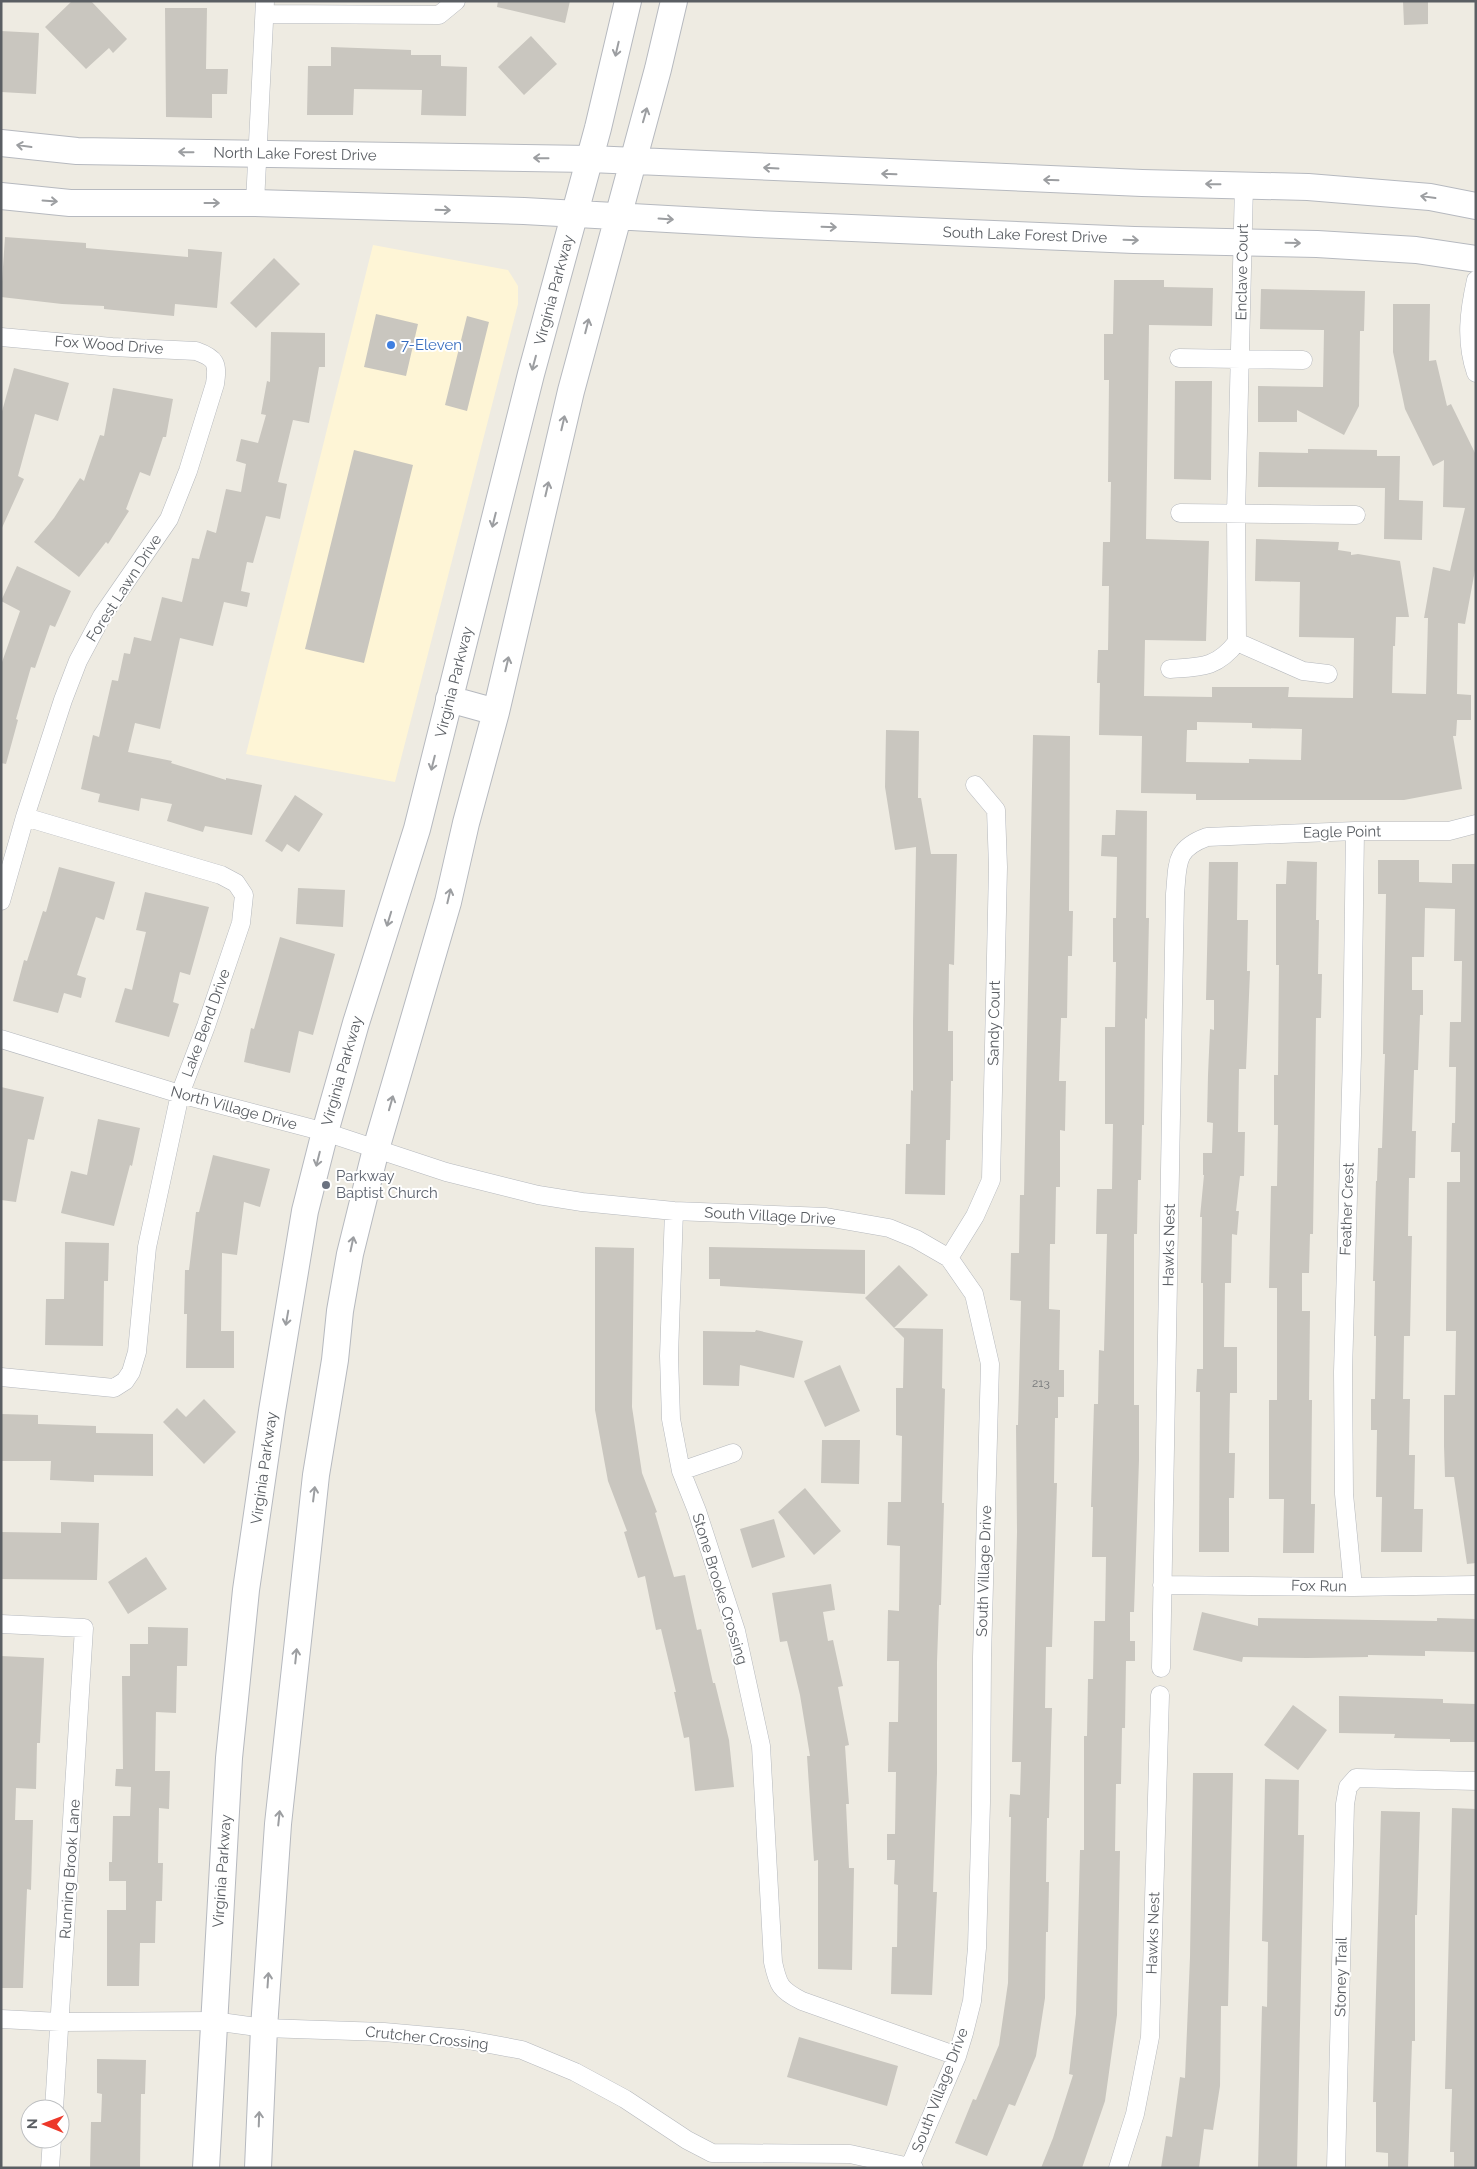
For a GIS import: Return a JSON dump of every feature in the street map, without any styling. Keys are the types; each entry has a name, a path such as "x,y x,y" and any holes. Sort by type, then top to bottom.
{"main road":[{"name":"Virginia Parkway","path":"206,2168 229,1758 246,1590 272,1411 305,1212 325,1132 356,1023 417,829 531,374 590,159 628,1"},
{"path":"258,2168 264,2028 278,1824 316,1475 350,1254 376,1149 448,902 467,818 496,712 571,391 658,69 674,1"},
{"name":"North Lake Forest Drive","path":"1,143 77,151 590,159"},
{"path":"590,159 1381,192 1430,197 1476,206"},
{"path":"1,196 70,202 255,203 574,214"},
{"name":"South Lake Forest Drive","path":"574,214 758,224 1243,243 1317,244 1416,250 1476,259"},
{"path":"449,699 496,712"}],"street":[{"path":"255,203 265,8 439,15 456,1"},
{"name":"Enclave Court","path":"1237,642 1236,514 1244,185"},
{"path":"1476,280 1468,325 1469,348 1476,373"},
{"name":"Fox Wood Drive","path":"1,336 112,347 196,351 208,355 214,361"},
{"path":"1179,358 1303,360"},
{"name":"Forest Lawn Drive","path":"1,901 25,817 63,700 78,661 102,616 169,518 188,471 215,384 217,372 214,361"},
{"path":"1180,513 1356,515"},
{"path":"1170,669 1204,667 1226,656 1237,642 1303,671 1328,674"},
{"name":"Sandy Court","path":"949,1258 975,1216 991,1180 998,867 996,810 975,785"},
{"name":"Lake Bend Drive","path":"1,1377 114,1388 124,1381 131,1372 137,1352 147,1247 180,1094 242,923 244,895 236,883 220,875 25,817"},
{"name":"Eagle Point","path":"1207,837 1355,831 1449,830 1476,824"},
{"name":"Feather Crest","path":"1353,1586 1344,1494 1343,1372 1352,1055 1355,831"},
{"name":"Hawks Nest","path":"1161,1668 1175,894 1177,866 1181,855 1192,843 1207,837"},
{"name":"North Village Drive","path":"1,1039 180,1094 325,1132 446,1172 538,1195 582,1202 674,1211"},
{"name":"South Village Drive","path":"674,1211 826,1217 889,1228 916,1239 949,1258 974,1294 990,1364 977,1948 972,2001 956,2056 912,2167"},
{"name":"Stone Brooke Crossing","path":"674,1211 669,1356 671,1419 681,1471 697,1511 736,1631 761,1746 773,1962 777,1983 786,1993 802,2001 956,2056"},
{"path":"681,1471 733,1454"},
{"name":"Fox Run","path":"1162,1584 1476,1585"},
{"name":"Running Brook Lane","path":"1,1624 84,1628 55,2099"},
{"name":"Hawks Nest","path":"1118,2168 1135,2114 1150,2037 1160,1695"},
{"name":"Stoney Trail","path":"1336,2168 1345,1804 1348,1787 1356,1778 1476,1781"},
{"name":"Crutcher Crossing","path":"1,2019 60,2022 213,2022 264,2028 384,2032 447,2038 522,2050 575,2072 625,2099 687,2140 712,2153 850,2154 912,2167"},
{"path":"50,2168 51,2149"}],"shaded area":[{"path":"373,245 508,270 518,286 518,304 395,782 246,754"}],"building":[{"path":"72,1 91,1 127,39 113,53 109,48 86,69 45,27"},
{"path":"498,1 570,1 565,23 497,7"},
{"path":"1403,1 1428,1 1428,24 1404,25"},
{"path":"165,8 207,8 206,69 228,69 227,94 212,94 212,118 166,117"},
{"path":"1,31 39,33 36,94 1,92"},
{"path":"531,36 557,64 524,95 498,67"},
{"path":"331,47 411,50 411,55 441,55 441,66 467,67 466,116 421,115 422,90 354,89 353,115 307,115 308,66 331,66"},
{"path":"5,237 86,243 86,248 188,257 188,249 222,252 217,308 175,304 174,316 104,309 104,306 62,304 1,297"},
{"path":"274,258 300,284 256,328 230,303"},
{"path":"1114,280 1164,280 1164,287 1213,288 1212,326 1149,325 1146,539 1209,541 1206,641 1145,640 1144,696 1212,697 1212,687 1289,687 1288,697 1353,698 1354,638 1299,637 1300,582 1255,581 1256,539 1339,542 1338,550 1351,552 1351,555 1358,554 1400,561 1409,617 1396,617 1392,693 1426,694 1428,618 1424,618 1433,567 1450,571 1465,508 1443,507 1444,460 1433,466 1405,409 1393,352 1393,304 1430,304 1429,361 1436,360 1447,406 1451,404 1476,455 1476,565 1465,624 1458,623 1457,694 1471,695 1471,720 1457,720 1456,736 1453,736 1462,789 1404,800 1196,800 1196,794 1141,793 1142,736 1099,735 1100,683 1097,683 1098,650 1108,650 1109,586 1102,586 1103,542 1110,542 1111,482 1108,482 1109,380 1104,380 1104,334 1113,334","holes":["1197,722 1252,723 1252,728 1302,729 1301,760 1249,759 1249,763 1186,762 1187,730 1197,730"]},
{"path":"1261,289 1365,291 1364,331 1360,331 1359,406 1344,435 1297,410 1297,422 1258,422 1258,386 1323,387 1324,330 1260,329"},
{"name":"7-Eleven","path":"376,314 418,324 406,376 364,367"},
{"name":"7-Eleven","path":"467,316 489,322 467,411 445,405"},
{"path":"271,332 325,333 325,367 319,367 309,423 293,420 278,482 287,484 280,519 266,516 253,563 247,562 241,591 250,593 247,607 224,602 213,646 180,638 160,729 135,723 128,752 172,761 171,763 226,780 226,778 262,785 252,835 205,826 203,832 167,821 172,804 141,798 139,811 98,802 100,794 81,789 93,735 99,737 112,680 118,681 124,653 130,654 134,637 151,641 162,597 182,602 192,558 199,559 207,530 216,533 226,489 241,492 246,464 236,461 241,439 258,443 266,415 261,414 267,381 270,382"},
{"path":"14,368 69,383 58,421 35,414 18,476 24,479 1,530 1,415"},
{"path":"1175,381 1212,381 1211,480 1174,479"},
{"path":"113,388 173,399 166,437 163,437 150,476 140,472 126,509 129,511 108,544 106,542 79,577 34,542 54,518 80,478 84,481 100,435 104,436"},
{"path":"1308,449 1377,450 1377,456 1400,456 1399,500 1423,501 1422,540 1384,539 1385,488 1258,487 1259,452 1308,453"},
{"path":"354,450 413,465 364,663 305,649"},
{"path":"17,566 71,591 55,627 50,625 35,668 31,667 16,719 18,720 6,764 1,763 1,665 20,611 1,601"},
{"path":"886,730 919,731 918,798 921,798 931,854 957,854 954,965 949,964 948,1031 953,1031 953,1081 951,1081 950,1140 946,1140 945,1195 905,1194 906,1144 910,1144 911,1090 913,1091 916,847 895,850 885,787"},
{"path":"1033,735 1070,736 1069,911 1073,911 1072,956 1068,956 1067,1018 1061,1018 1059,1081 1066,1081 1065,1131 1060,1130 1060,1187 1056,1187 1055,1244 1050,1244 1049,1309 1060,1310 1059,1370 1064,1370 1064,1397 1058,1397 1058,1418 1055,1418 1054,1483 1057,1483 1052,1647 1046,1647 1045,1708 1052,1708 1049,1818 1047,1818 1046,1882 1049,1882 1048,1932 1046,1932 1045,1998 1036,2056 1015,2106 1009,2104 987,2156 955,2143 973,2099 976,2100 999,2045 1008,1983 1010,1794 1020,1795 1021,1762 1012,1762 1017,1532 1016,1425 1018,1425 1021,1301 1010,1300 1011,1253 1019,1253 1020,1195 1024,1195"},
{"path":"295,795 323,814 299,852 287,844 282,852 265,841"},
{"path":"1116,810 1147,811 1146,918 1149,918 1147,1019 1145,1018 1144,1125 1142,1125 1141,1180 1138,1180 1137,1234 1134,1234 1134,1405 1139,1405 1139,1460 1134,1612 1130,1612 1130,1641 1135,1641 1135,1661 1126,1661 1125,1728 1122,1728 1121,1784 1116,1784 1115,1851 1120,1851 1117,2015 1105,2101 1082,2168 1041,2168 1053,2138 1073,2075 1069,2074 1076,2014 1080,1850 1084,1850 1084,1736 1087,1736 1088,1679 1093,1679 1094,1621 1105,1621 1106,1557 1092,1557 1093,1507 1091,1507 1094,1404 1098,1404 1099,1350 1104,1351 1107,1234 1096,1234 1097,1189 1112,1189 1113,1124 1105,1124 1105,1027 1115,1027 1116,962 1113,962 1113,918 1116,918 1117,857 1101,856 1102,835 1115,835"},
{"path":"1378,860 1419,860 1419,882 1452,883 1452,864 1476,864 1476,1563 1467,1564 1454,1477 1445,1477 1444,1446 1444,1395 1455,1395 1456,1331 1446,1331 1447,1182 1460,1182 1460,1152 1451,1152 1452,1123 1455,1123 1456,1067 1449,1067 1450,1022 1461,1022 1462,961 1454,961 1455,909 1425,908 1424,957 1412,957 1412,990 1423,990 1423,1015 1420,1015 1418,1070 1414,1070 1412,1131 1416,1131 1415,1178 1409,1178 1408,1236 1412,1236 1410,1336 1404,1336 1403,1399 1410,1399 1409,1455 1415,1455 1414,1509 1423,1509 1422,1552 1381,1552 1382,1497 1376,1497 1377,1430 1371,1430 1371,1399 1375,1399 1376,1336 1374,1336 1375,1281 1373,1281 1376,1181 1378,1148 1382,1148 1385,1054 1383,1054 1386,894 1378,894"},
{"path":"1287,861 1317,862 1316,920 1319,920 1318,974 1322,974 1321,1018 1316,1018 1313,1234 1310,1234 1309,1273 1302,1273 1302,1311 1310,1311 1309,1400 1312,1400 1311,1504 1315,1504 1314,1553 1283,1553 1284,1499 1269,1499 1269,1400 1277,1400 1277,1288 1269,1288 1271,1186 1277,1186 1278,1125 1274,1125 1274,1075 1278,1075 1279,965 1276,965 1276,884 1286,884"},
{"path":"1209,862 1238,862 1237,920 1248,920 1247,971 1250,971 1246,1069 1239,1069 1238,1132 1245,1132 1244,1176 1240,1176 1236,1211 1239,1211 1237,1235 1232,1234 1231,1283 1225,1283 1224,1347 1237,1347 1237,1393 1230,1393 1229,1453 1235,1453 1234,1498 1229,1498 1229,1552 1199,1552 1200,1392 1196,1392 1197,1369 1203,1369 1202,1217 1200,1217 1204,1175 1203,1153 1212,1153 1213,1123 1207,1122 1210,1029 1214,1030 1214,1000 1206,1000"},
{"path":"59,867 115,882 104,920 96,917 77,975 86,978 81,998 64,993 58,1013 13,1001 24,960 27,961 43,911 46,912"},
{"path":"298,888 345,890 343,927 296,924"},
{"path":"145,892 209,907 190,975 180,972 173,1002 179,1004 169,1037 115,1022 125,988 132,990 146,932 136,930"},
{"path":"280,937 335,954 313,1035 299,1031 290,1073 244,1062 251,1028 254,1029"},
{"path":"1,1087 44,1097 34,1140 28,1139 16,1202 1,1200"},
{"path":"98,1119 140,1128 132,1166 130,1165 114,1226 61,1213 71,1171 87,1175"},
{"path":"213,1155 270,1169 260,1207 244,1202 237,1255 222,1253 221,1331 234,1331 234,1368 186,1368 187,1314 184,1314 185,1270 189,1270 196,1212 199,1212"},
{"path":"65,1242 109,1243 108,1281 104,1281 103,1346 45,1345 46,1299 64,1299"},
{"path":"595,1247 634,1248 632,1407 642,1473 657,1512 655,1513 674,1577 685,1575 697,1630 701,1629 713,1683 715,1683 729,1740 734,1787 695,1791 689,1737 684,1738 674,1692 676,1692 661,1629 656,1630 645,1576 638,1578 624,1532 627,1531 608,1481 595,1410"},
{"path":"709,1247 865,1250 865,1294 720,1286 720,1279 709,1279"},
{"path":"899,1265 928,1295 894,1328 865,1298"},
{"path":"894,1328 943,1329 942,1388 945,1389 942,1503 944,1503 937,1662 937,1773 933,1892 937,1892 932,1995 891,1994 892,1947 897,1947 898,1885 894,1884 895,1860 887,1860 887,1834 895,1834 896,1772 888,1772 889,1722 898,1722 899,1661 887,1661 888,1610 899,1611 900,1546 887,1545 888,1502 901,1502 902,1436 896,1435 896,1388 903,1388 904,1338"},
{"path":"756,1330 803,1341 794,1378 740,1365 739,1386 703,1385 703,1331 755,1332"},
{"path":"840,1365 860,1411 825,1427 804,1381"},
{"path":"204,1399 236,1432 204,1464 163,1422 177,1408 186,1417"},
{"path":"1,1414 38,1415 38,1424 96,1426 96,1433 153,1434 153,1476 94,1475 94,1482 50,1480 51,1461 1,1461"},
{"path":"822,1440 860,1440 859,1484 821,1483"},
{"path":"805,1488 841,1531 814,1555 778,1512"},
{"path":"774,1519 785,1557 752,1568 740,1529"},
{"path":"61,1522 99,1523 97,1580 1,1579 1,1532 61,1533"},
{"path":"146,1557 167,1589 128,1614 108,1582"},
{"path":"831,1584 835,1610 823,1612 828,1641 833,1640 843,1686 838,1687 849,1745 845,1746 849,1804 846,1804 849,1868 854,1868 852,1970 818,1969 818,1860 814,1861 807,1756 810,1756 800,1695 787,1641 780,1642 772,1593"},
{"path":"1202,1612 1258,1626 1258,1618 1437,1621 1437,1618 1476,1619 1476,1652 1425,1651 1425,1656 1243,1657 1242,1662 1193,1650"},
{"path":"148,1627 188,1628 187,1666 177,1666 176,1713 156,1712 155,1771 170,1771 169,1809 159,1808 158,1863 163,1863 162,1901 156,1901 155,1943 140,1943 139,1986 107,1986 107,1910 126,1910 126,1881 109,1881 109,1862 112,1862 113,1816 130,1816 131,1787 115,1786 116,1769 123,1769 122,1676 130,1676 130,1644 148,1644"},
{"path":"1,1656 44,1658 40,1743 37,1743 36,1789 16,1788 15,1820 33,1820 31,1890 27,1889 23,1988 1,1988"},
{"path":"1339,1696 1443,1699 1443,1703 1476,1704 1476,1742 1450,1742 1450,1739 1394,1738 1395,1734 1339,1733"},
{"path":"1293,1705 1327,1730 1298,1770 1264,1745"},
{"path":"1193,1773 1233,1773 1228,2006 1221,2006 1220,2086 1213,2130 1204,2129 1199,2168 1161,2168 1166,2136 1172,2137 1180,2077 1185,2078 1190,1957"},
{"path":"1265,1779 1299,1780 1298,1835 1304,1835 1297,2168 1258,2168 1262,2006 1267,2007 1268,1942 1262,1941"},
{"path":"1452,1808 1476,1809 1476,2168 1454,2168 1454,2152 1450,2152 1452,2089 1445,2089"},
{"path":"1381,1811 1420,1812 1417,1915 1415,1915 1415,2041 1412,2041 1408,2167 1388,2167 1388,2153 1376,2152 1376,2102 1373,2102"},
{"path":"799,2037 898,2066 887,2106 787,2077"},
{"path":"97,2059 146,2060 145,2094 141,2094 140,2168 90,2168 91,2122 101,2122 102,2094 97,2093"}],"place":[{"name":"7-Eleven","path":"391,345"},
{"name":"Parkway Baptist Church","path":"326,1185"}]}
